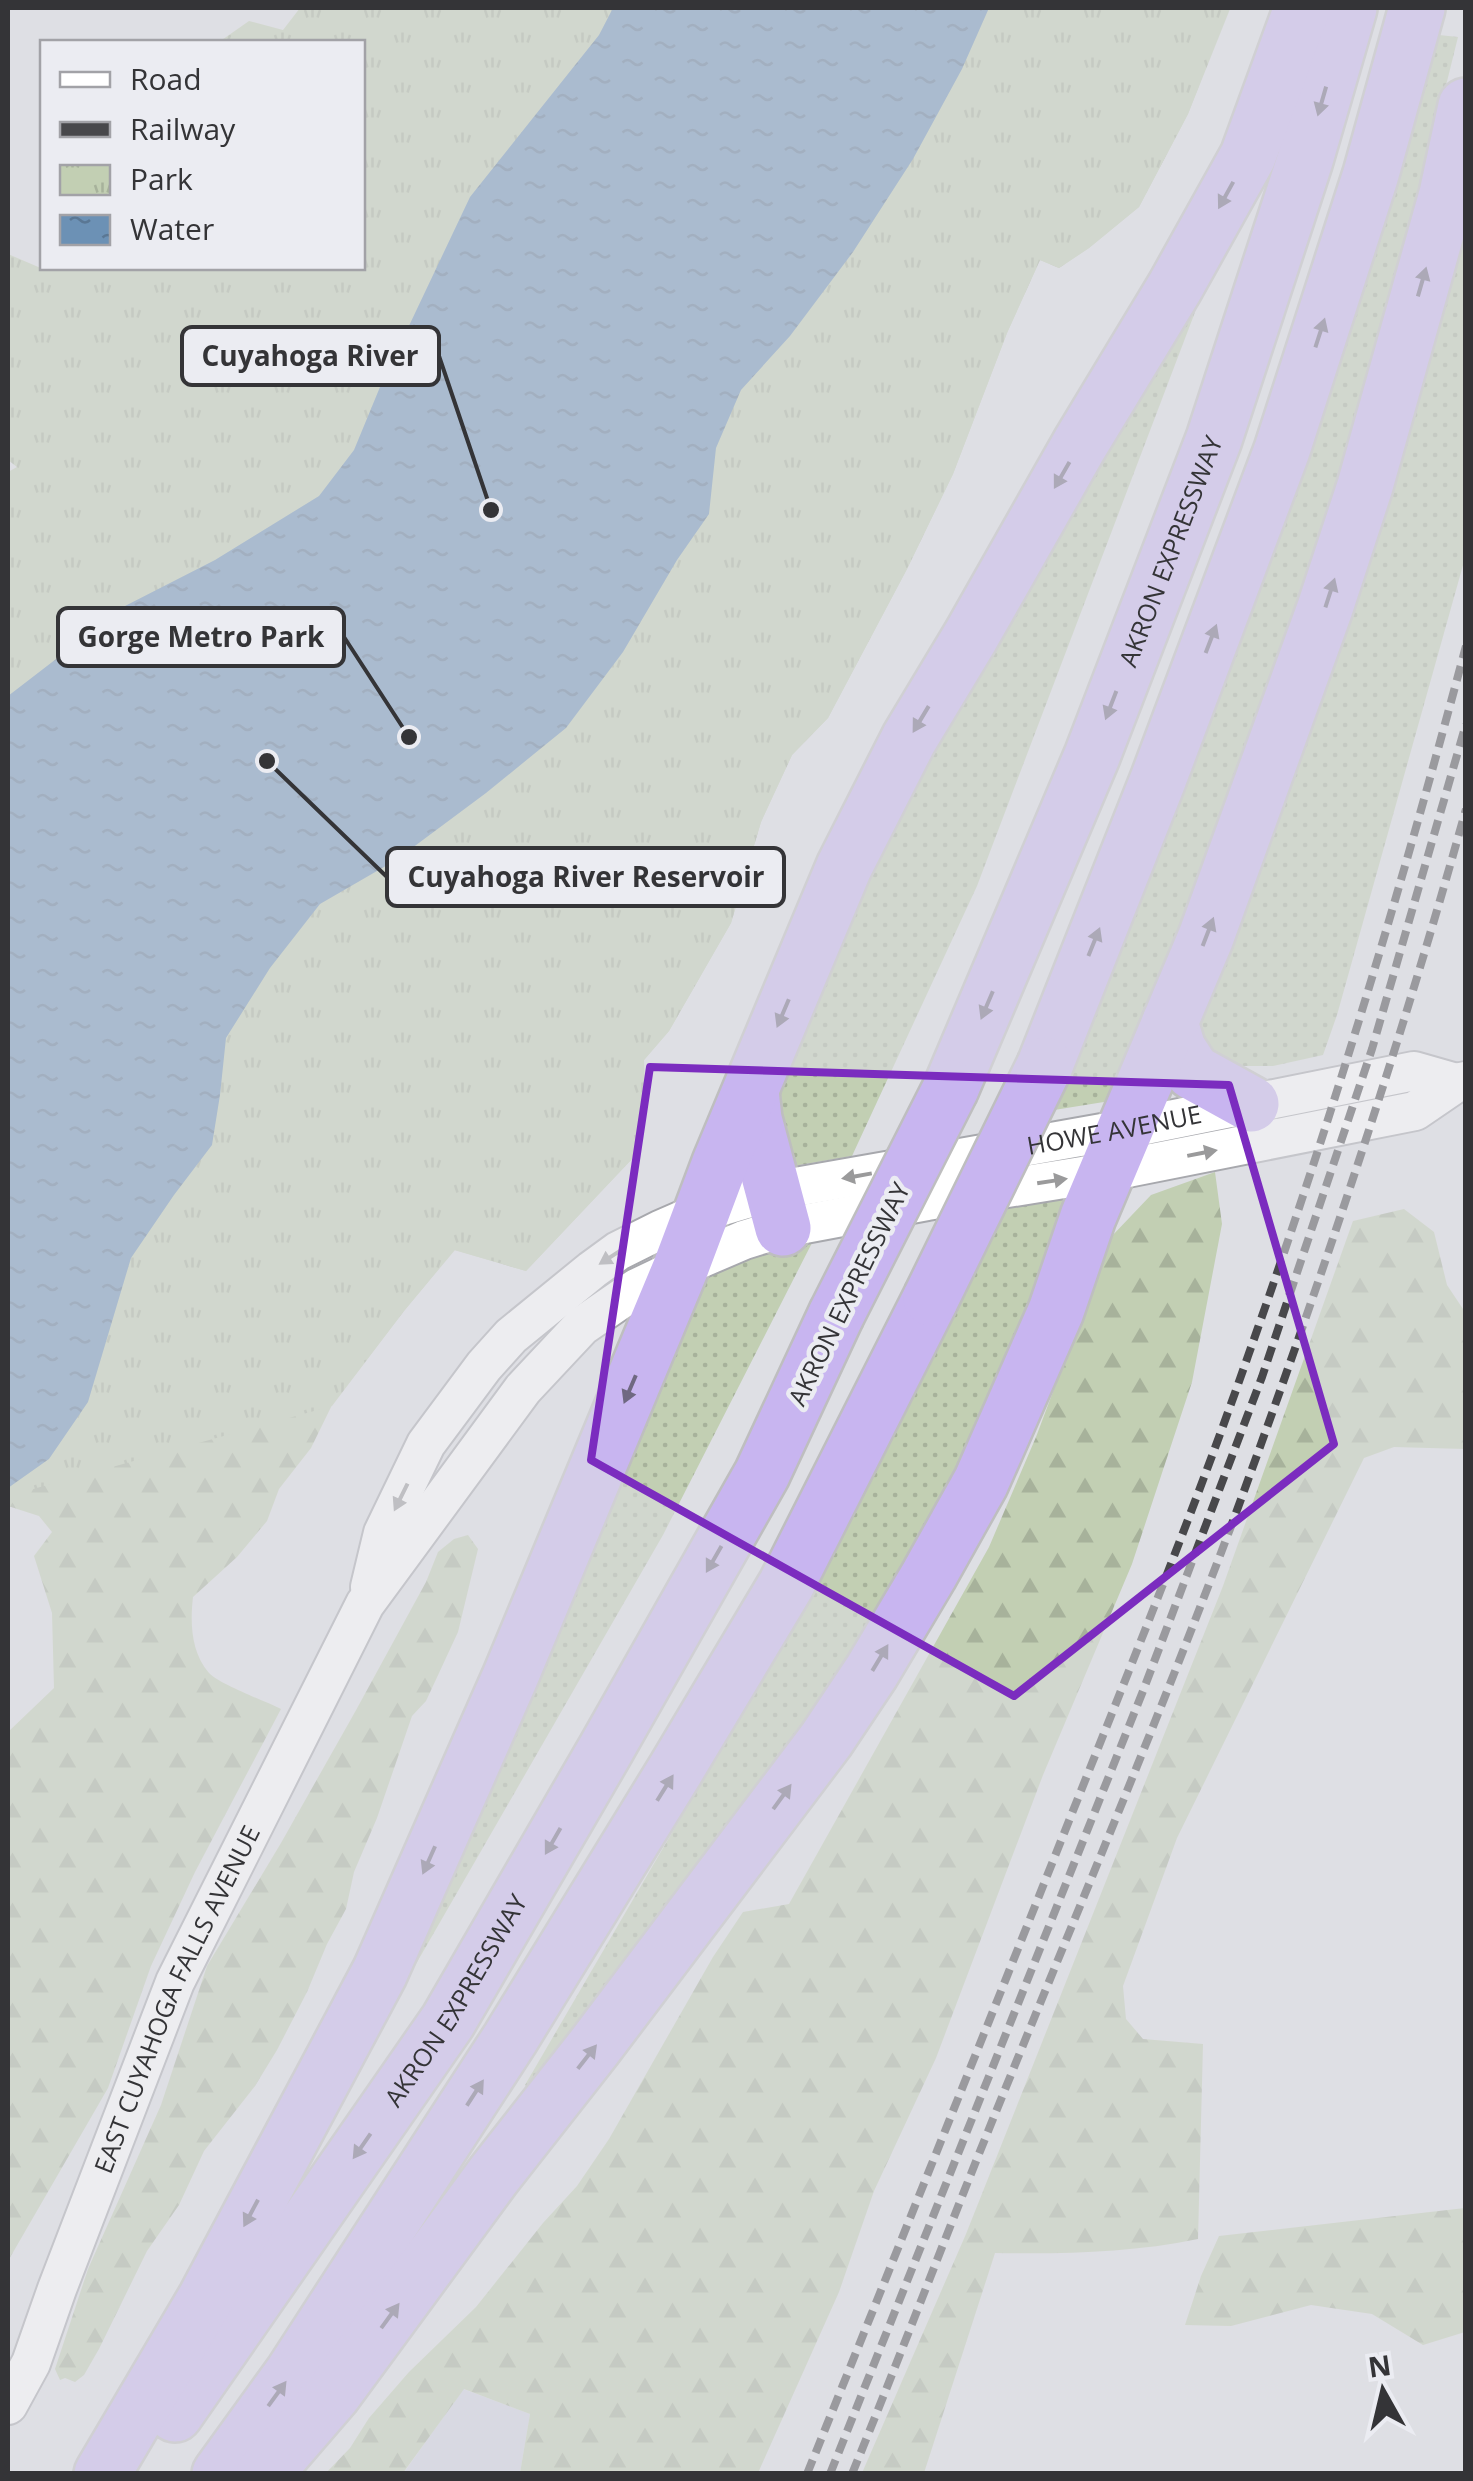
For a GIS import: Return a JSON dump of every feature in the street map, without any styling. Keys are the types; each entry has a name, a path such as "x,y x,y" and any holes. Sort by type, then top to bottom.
{"highway":[{"path":"102,2474 206,2298 380,1972 695,1245 751,1091 844,867 908,739 1248,156 1302,8"},
{"name":"AKRON EXPRESSWAY","path":"132,2474 448,2022 762,1474 836,1314 952,1088 1092,756 1214,440 1350,8"},
{"path":"220,2474 293,2372 488,2073 786,1585 1045,1066 1282,450 1371,174 1418,8"},
{"path":"264,2474 333,2394 493,2176 826,1740 930,1575 980,1482 1056,1311 1116,1150 1212,919 1325,608 1366,486 1447,194 1466,106"},
{"path":"1170,1022 1178,1049 1193,1072 1251,1104"},
{"path":"751,1091 754,1119 778,1209"}],"street":[{"name":"HOWE AVENUE","path":"1116,1150 1251,1104 1414,1071 1461,1082"},
{"name":"HOWE AVENUE","path":"695,1245 778,1209 1116,1150 1415,1111 1461,1082"},
{"name":"EAST CUYAHOGA FALLS AVENUE","path":"365,1604 383,1533 426,1444 511,1336 618,1251 695,1245"},
{"name":"EAST CUYAHOGA FALLS AVENUE","path":"8,2404 31,2363 175,1982 365,1604 523,1390 582,1326 695,1245"}],"highlighted area":[{"path":"650,1067 1229,1085 1334,1444 1014,1696 591,1460"}],"shaded area":[{"path":"463,2389 530,2414 520,2473 403,2474"}],"green space":[{"path":"300,8 1230,9 1188,114 1139,207 1059,268 1040,260 1007,333 953,474 907,569 828,718 792,755 761,822 731,923 669,1031 644,1060 645,1108 632,1159 526,1271 455,1250 332,1406 8,1496 8,472 17,467 8,460 8,254 40,270 365,270 365,40 222,40 249,21 283,30"},
{"path":"1229,8 1188,114 1139,207 1059,268 1040,260 1007,333 953,474 907,569 828,718 792,755 761,822 731,923 669,1031 644,1060 645,1108 632,1159 526,1271 454,1250 332,1405 311,1448 279,1489 267,1521 237,1557 193,1597 193,1637 198,1656 209,1673 281,1709 195,1872 151,1966 108,2088 8,2261 8,1732 54,1688 52,1613 34,1556 52,1532 39,1516 8,1506 8,1488"},
{"path":"1439,35 1458,37 1386,328 1260,724 1168,980 1110,1101 1048,1111 1337,361"},
{"path":"1465,139 1465,558 1323,1055 1273,1066 1216,1066 1198,1039 1201,984"},
{"path":"1185,295 1200,299 977,886 852,1156 782,1168 770,1095 866,854"},
{"path":"1215,1172 1222,1224 1192,1382 1132,1564 1043,1775 936,2058 874,2191 839,2292 758,2473 520,2473 530,2414 464,2389 403,2473 325,2474 409,2372 476,2307 577,2186 609,2139 743,1912 789,1904 989,1547 1036,1437 1111,1237 1151,1195"},
{"path":"1067,1194 1068,1221 1009,1374 876,1634 539,2096 525,2085 691,1800 861,1489 1004,1206"},
{"path":"1404,1209 1434,1232 1447,1285 1465,1312 1465,1449 1394,1447 1364,1458 1177,1838 1123,1986 1126,2019 1143,2039 1203,2044 1198,2239 1097,2252 995,2253 924,2473 862,2473 966,2234 1223,1586 1353,1221"},
{"path":"815,1237 663,1535 405,1983 695,1282 745,1256"},
{"path":"468,1535 478,1549 458,1632 426,1701 412,1716 354,1872 346,1909 307,1992 255,2086 204,2151 179,2205 147,2251 84,2375 75,2382 60,2380 55,2369 88,2269 161,2105 207,1966 355,1712 426,1582 438,1552 454,1539"},
{"path":"1465,2208 1465,2332 1423,2345 1372,2314 1311,2305 1231,2326 1185,2325 1219,2236"}],"water":[{"path":"613,8 989,8 962,69 913,159 853,252 790,336 741,390 716,448 709,514 623,652 566,728 396,860 320,904 270,968 226,1038 212,1145 131,1258 88,1402 49,1459 8,1488 8,696 125,606 215,560 319,496 354,450 470,197 599,35"}],"railway":[{"path":"807,2474 1127,1676 1225,1420 1337,1092 1466,646"},
{"path":"830,2474 1143,1691 1262,1377 1372,1049 1466,724"},
{"path":"852,2474 1233,1521 1357,1168 1466,809"}],"place":[{"name":"Cuyahoga River","path":"491,510"},
{"name":"Gorge Metro Park","path":"409,737"},
{"name":"Cuyahoga River Reservoir","path":"267,761"}]}
